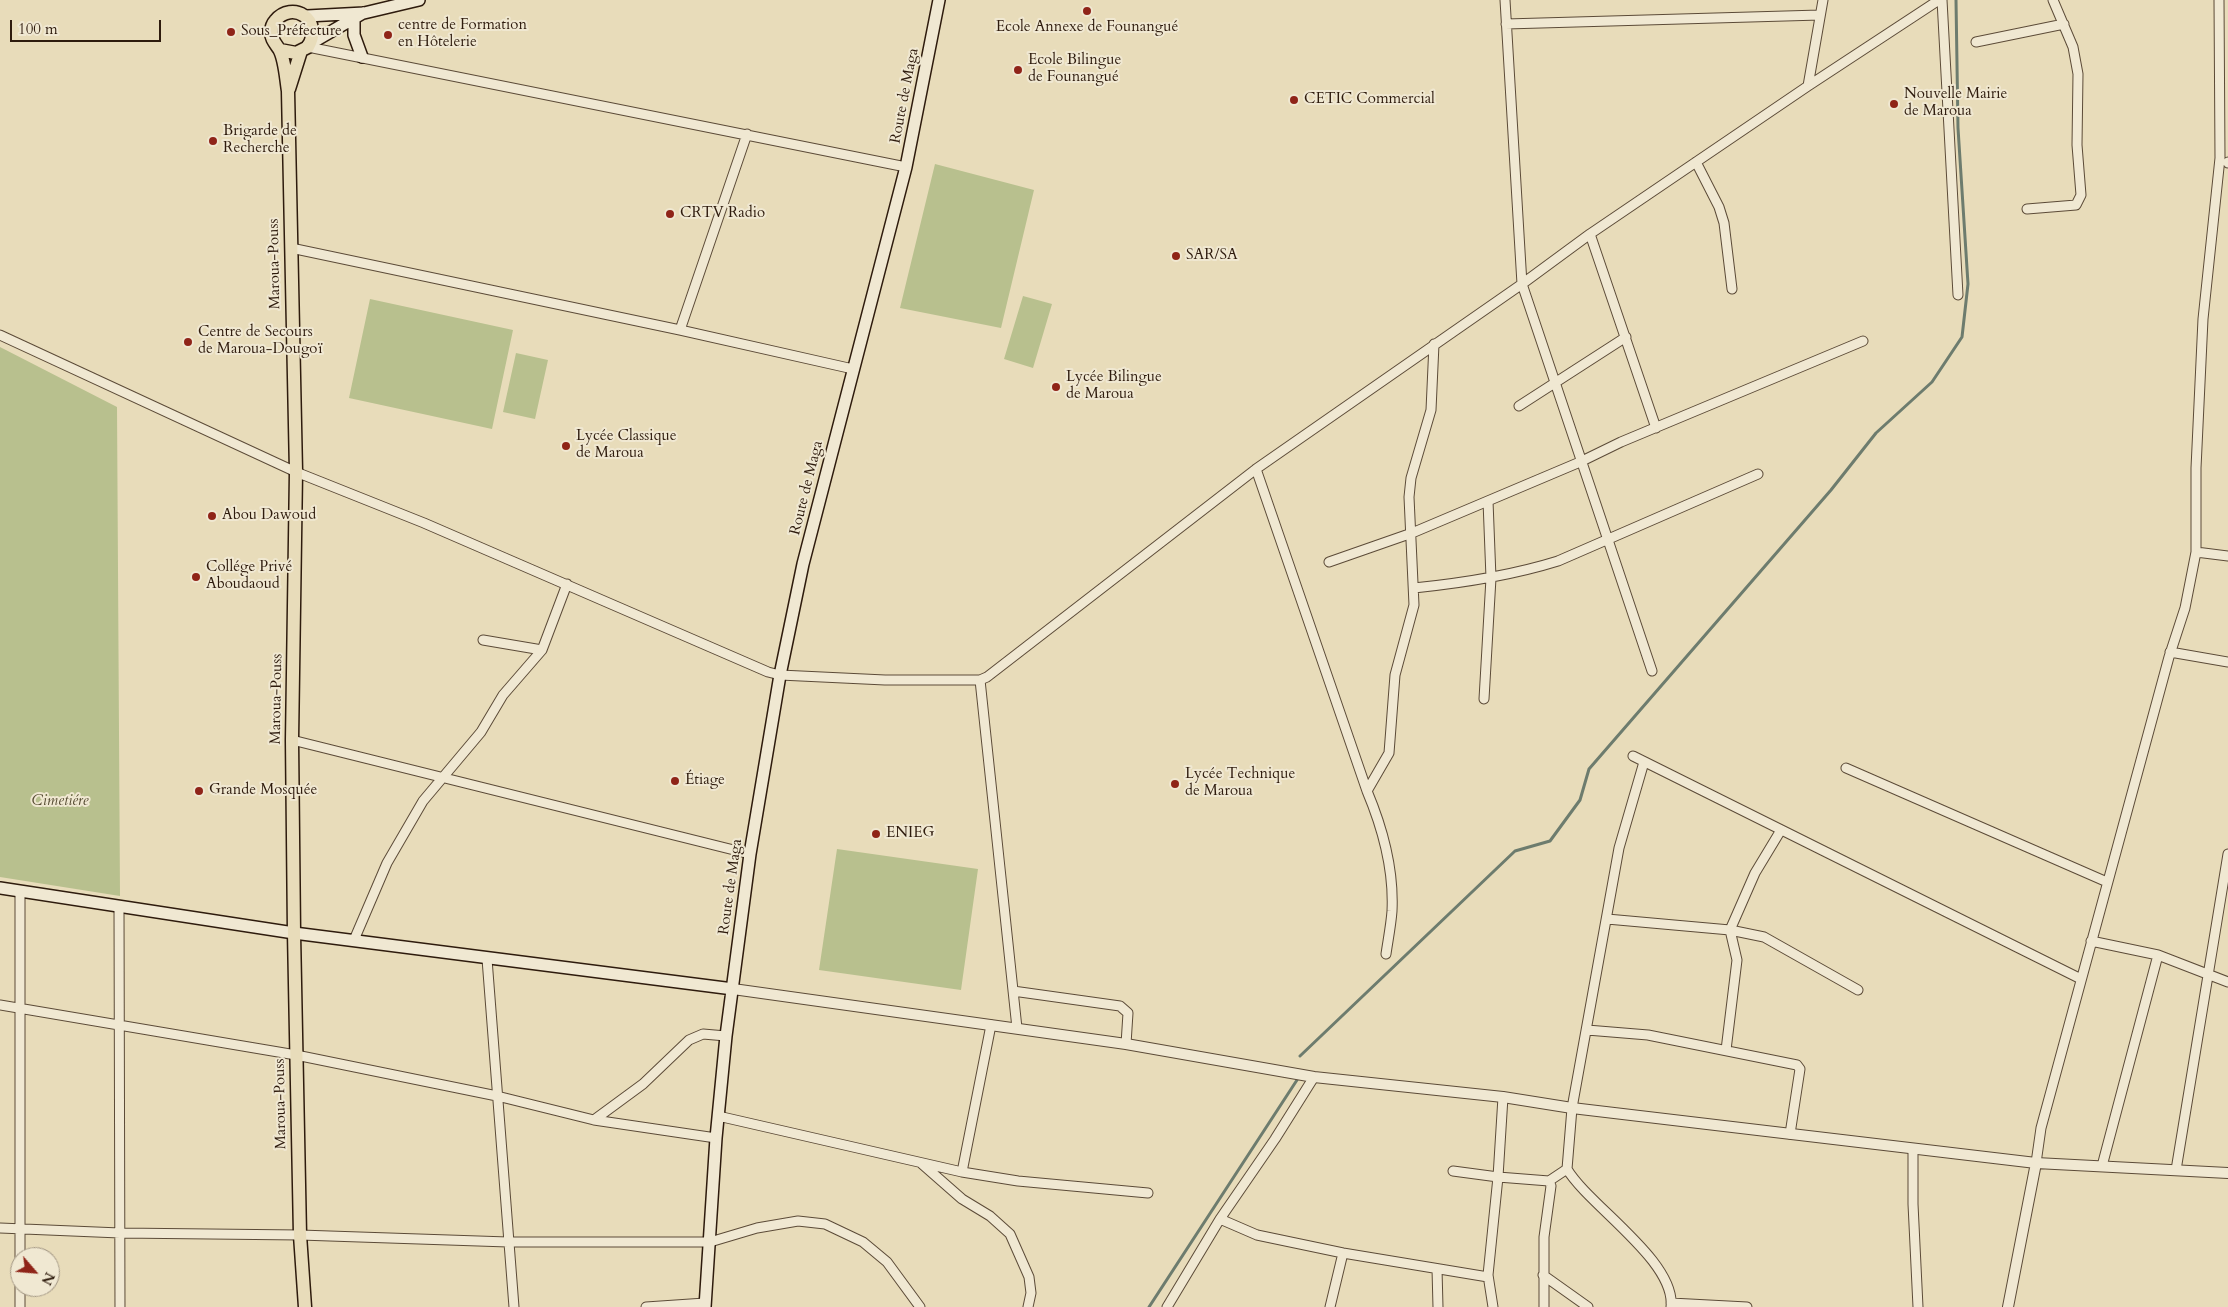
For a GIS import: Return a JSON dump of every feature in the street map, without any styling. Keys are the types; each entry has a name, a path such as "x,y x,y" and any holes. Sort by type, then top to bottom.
{"main road":[{"path":"284,0 280,14 273,22 271,32 273,42 280,50 290,54 306,48 359,15"},
{"path":"288,91 314,32 312,24 306,15 302,0"},
{"path":"280,14 295,11 306,15 359,15 419,0"},
{"name":"Route de Maga","path":"705,1305 716,1138 726,1036 750,854 780,675 803,564 906,167 939,0"},
{"path":"359,15 354,35 362,57"},
{"path":"280,50 288,91"},
{"name":"Maroua-Pouss","path":"288,91 296,472 292,740 294,933 300,1234 305,1307"},
{"path":"0,888 294,933 733,989"}],"street":[{"path":"1505,0 1522,284 1580,462 1652,671"},
{"path":"1808,86 1823,0"},
{"path":"0,335 296,472 424,523 780,675 885,680 980,680 987,677 1256,469 1522,284 1590,234 1808,86 1941,0 1958,295"},
{"path":"2027,209 2076,205 2081,195 2077,145 2078,74 2073,47 2053,0"},
{"path":"2008,1307 2041,1128 2170,652 2185,608 2196,552 2196,468 2203,319 2226,162 2219,0"},
{"path":"1506,24 1820,15"},
{"path":"1976,42 2064,24"},
{"path":"306,48 362,57 906,167"},
{"path":"680,330 747,134"},
{"path":"1696,162 1719,207 1724,223 1732,288"},
{"path":"1590,234 1656,428"},
{"path":"291,248 680,330 853,369"},
{"path":"1519,406 1626,337"},
{"path":"1328,562 1412,533 1580,462 1621,442 1863,341"},
{"path":"1367,791 1389,753 1392,691 1398,661 1411,620 1414,588 1412,533 1408,506 1410,488 1430,416 1434,344"},
{"path":"1256,469 1367,791 1381,826 1391,885 1392,911 1386,954"},
{"path":"1414,588 1492,578 1558,561 1758,474"},
{"path":"1484,699 1492,578 1488,501"},
{"path":"2196,552 2228,556"},
{"path":"354,940 387,863 423,801 484,728 503,695 542,650 567,584"},
{"path":"483,640 542,650"},
{"path":"2170,652 2228,662"},
{"path":"980,680 1017,1028"},
{"path":"292,740 443,776 581,814 750,854"},
{"path":"1633,756 2081,979"},
{"path":"1644,762 1619,848 1588,1030 1572,1108 1566,1170 1637,1242 1663,1277 1668,1288 1671,1305 1748,1307"},
{"path":"1846,768 2107,882"},
{"path":"1726,1050 1737,960 1730,930 1755,873 1781,830"},
{"path":"2176,1170 2228,854"},
{"path":"20,891 20,1247"},
{"path":"119,906 120,1307"},
{"path":"1607,919 1730,930 1764,937 1858,990"},
{"path":"2091,941 2158,955 2228,982"},
{"path":"2102,1166 2158,955"},
{"path":"487,959 514,1307"},
{"path":"733,989 1126,1044 1314,1077 1503,1097 1572,1108 2036,1163 2228,1173"},
{"path":"1013,991 1120,1006 1128,1013 1126,1044"},
{"path":"0,1005 296,1055 497,1096 594,1120 716,1138"},
{"path":"962,1172 991,1025"},
{"path":"1588,1030 1648,1036 1799,1066 1790,1134"},
{"path":"594,1120 642,1084 689,1040 703,1034 726,1036"},
{"path":"1170,1306 1220,1219 1275,1139 1314,1077"},
{"path":"1493,1307 1488,1277 1498,1177 1503,1097"},
{"path":"718,1116 962,1172 1018,1181 1148,1194"},
{"path":"1913,1149 1913,1214 1918,1307"},
{"path":"920,1162 962,1200 990,1216 1010,1234 1029,1277 1031,1292 1028,1307"},
{"path":"1453,1171 1549,1181 1566,1170"},
{"path":"1544,1307 1544,1237 1551,1186 1549,1181"},
{"path":"1220,1219 1257,1235 1488,1277"},
{"path":"0,1228 120,1233 300,1234 508,1242 710,1242 757,1228 798,1221 825,1224 863,1242 879,1254 920,1307"},
{"path":"1330,1307 1343,1252"},
{"path":"1437,1269 1438,1307"},
{"path":"1543,1275 1588,1307"},
{"path":"646,1307 705,1305"}],"green space":[{"path":"935,164 1034,190 1001,328 900,308"},
{"path":"1023,296 1052,304 1033,368 1004,359"},
{"path":"370,299 513,330 492,429 349,398"},
{"name":"Cimetiére","path":"0,347 117,407 120,896 0,877"},
{"path":"516,353 548,360 535,419 503,412"},
{"path":"837,849 978,869 961,990 819,970"}],"waterway":[{"path":"1300,1056 1515,851 1550,841 1580,800 1589,769 1831,490 1876,433 1932,382 1962,337 1968,284 1958,128 1956,0"},
{"path":"1149,1307 1297,1080"}],"place":[{"name":"Ecole Annexe de Founangué","path":"1087,11"},
{"name":"Sous_Préfecture","path":"231,32"},
{"name":"centre de Formation en Hôtelerie","path":"388,35"},
{"name":"Ecole Bilingue de Founangué","path":"1018,70"},
{"name":"CETIC Commercial","path":"1294,100"},
{"name":"Nouvelle Mairie de Maroua","path":"1894,104"},
{"name":"Brigarde de Recherche","path":"213,141"},
{"name":"CRTV Radio","path":"670,214"},
{"name":"SAR/SA","path":"1176,256"},
{"name":"Centre de Secours de Maroua-Dougoï","path":"188,342"},
{"name":"Lycée Bilingue de Maroua","path":"1056,387"},
{"name":"Lycée Classique de Maroua","path":"566,446"},
{"name":"Abou Dawoud","path":"212,516"},
{"name":"Collége Privé Aboudaoud","path":"196,577"},
{"name":"Étiage","path":"675,781"},
{"name":"Lycée Technique de Maroua","path":"1175,784"},
{"name":"Grande Mosquée","path":"199,791"},
{"name":"ENIEG","path":"876,834"}]}
